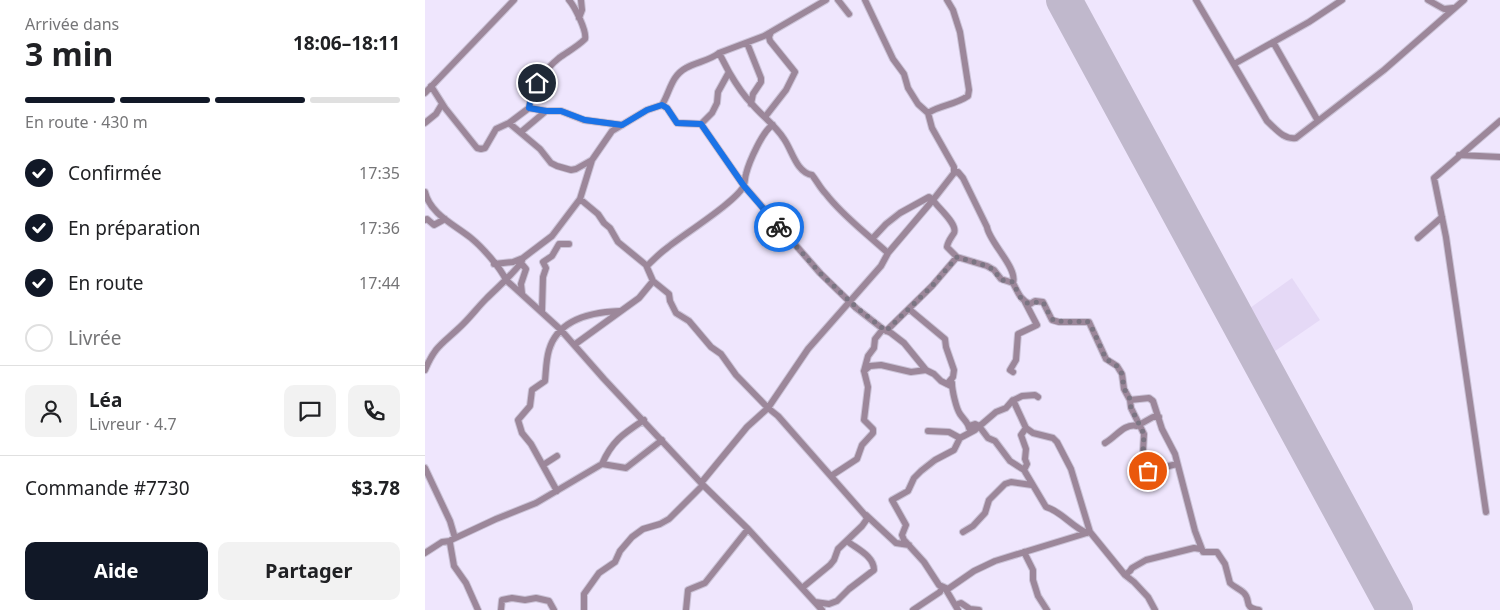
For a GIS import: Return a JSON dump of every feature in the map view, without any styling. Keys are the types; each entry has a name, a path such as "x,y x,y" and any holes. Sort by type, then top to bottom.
{"street":[{"path":"425,93 513,0"},
{"path":"431,86 442,104 479,149 485,148 496,129 509,123 529,108 537,83 557,60 585,39 586,36 579,18 569,0"},
{"path":"579,18 582,10 581,0"},
{"path":"425,370 441,342 460,328 506,280 522,260 552,236 579,199 592,160 612,131 647,110 662,105 672,82 681,71 771,32 826,0"},
{"path":"839,0 849,14"},
{"path":"865,0 893,59 904,74 908,88 918,104 927,113 932,128 955,171 963,178 987,227 989,235 1014,276 1013,282 1020,297 1025,302 1037,325 1018,334 1016,360 1010,370 1013,372"},
{"path":"927,113 965,98 969,93 960,32 953,10 947,0"},
{"path":"1207,0 1197,2 1267,121 1289,139 1296,138 1384,70 1463,0"},
{"path":"1234,64 1309,22 1342,0"},
{"path":"1428,0 1444,9 1453,8"},
{"path":"647,266 665,249 729,202 744,186 752,156 795,72 770,41 771,32"},
{"path":"1273,42 1318,121"},
{"path":"747,43 761,78 761,82 753,94 751,104"},
{"path":"719,53 737,86 785,140 801,169 812,175 833,203 889,253"},
{"path":"701,124 717,103 718,92 729,72"},
{"path":"425,123 436,114 442,104"},
{"path":"662,105 667,108 677,123 701,124"},
{"path":"529,108 561,111 585,120 622,125"},
{"path":"521,132 546,111"},
{"path":"1487,512 1442,217 1434,178 1500,121"},
{"path":"509,123 540,149 551,163 557,166 571,170 592,160"},
{"path":"701,124 744,186 813,266 849,301 884,330 895,335 904,343 926,370 934,374 941,381 950,383"},
{"path":"1459,155 1500,157"},
{"path":"584,610 585,594 599,573 615,562 620,551 632,537 643,529 669,519 702,484 747,427 768,408 808,349 881,266 889,253 955,171"},
{"path":"425,192 428,200 445,219 471,238 506,280 561,329 604,379 822,610"},
{"path":"872,239 900,213 929,197 954,224 955,232 947,246 957,257 987,266 994,270 1001,280 1013,282"},
{"path":"579,199 598,214 603,223 610,228 618,242 647,266 653,281 669,294 670,301 676,312 689,321 711,346 721,354 736,375 778,416 865,515 896,543 909,545"},
{"path":"1418,238 1442,217"},
{"path":"425,220 427,218 433,225 445,219"},
{"path":"542,311 541,296 546,268 543,262 552,256 559,244 569,244"},
{"path":"831,476 857,459 862,445 873,433 873,429 864,420 869,387 864,370 868,356 874,348 875,339 932,286 957,257"},
{"path":"494,264 522,260"},
{"path":"522,260 526,269 521,284 522,293"},
{"path":"574,345 639,298 653,281"},
{"path":"1025,302 1030,304 1039,301 1043,302 1051,319 1056,322 1089,322 1106,359 1117,366 1122,374 1124,389 1144,434 1143,452 1148,471 1177,464"},
{"path":"909,309 945,339 954,370 950,383 958,410 969,429"},
{"path":"557,491 531,444 522,433 518,420 530,406 532,390 545,382 549,349 561,329 576,319 603,312 619,311"},
{"path":"864,370 871,366 881,365 911,372 926,370"},
{"path":"979,426 996,412 1023,396 1035,395 1038,397"},
{"path":"1130,400 1151,398 1162,429 1175,454 1201,549 1205,553 1217,552 1225,564 1230,583 1243,592 1251,608 1259,610"},
{"path":"1012,403 1026,428 1053,438 1057,442 1071,468 1088,532"},
{"path":"1105,443 1113,439 1118,432 1128,426 1137,426 1153,417 1159,417"},
{"path":"425,553 442,542 536,503 602,464 618,438 643,420"},
{"path":"979,610 970,609 961,603 956,608 944,588 902,535 905,524 892,500 908,491 914,478 928,465 954,450 960,438 975,424 979,426 988,438 995,441 1010,461 1024,470 1046,507 1052,509 1072,525 1088,532 1148,597 1155,610"},
{"path":"1024,470 1027,464 1025,459 1026,450 1021,435 1026,428"},
{"path":"928,431 949,432 960,438"},
{"path":"602,464 625,468 662,440"},
{"path":"543,465 557,456"},
{"path":"425,468 450,521 455,566 466,583 478,610"},
{"path":"963,532 973,526 985,513 989,500 1005,484 1011,482 1032,485"},
{"path":"802,588 830,565 838,549 866,521 865,515"},
{"path":"686,610 688,590 705,583 747,529"},
{"path":"913,610 944,588 950,588 974,571 995,561 1088,532"},
{"path":"815,602 829,604 837,602 849,589 874,570 871,560 865,553 847,541"},
{"path":"1127,573 1137,565 1161,556 1173,555 1194,548 1201,549"},
{"path":"1024,552 1033,570 1033,580 1038,596 1047,610"},
{"path":"501,610 502,600 512,598 525,600 536,598 549,601 554,610"}],"shaded area":[{"path":"1292,278 1320,320 1268,356 1243,313"}],"runway":[{"path":"1064,0 1395,610"}],"way so far":[{"path":"779,227 820,273 857,308 886,331 887,328 919,300 957,257 993,268 1001,280 1013,282 1022,300 1030,304 1039,301 1043,302 1051,319 1054,321 1089,322 1106,359 1117,366 1123,376 1124,391 1129,395 1131,408 1144,434 1143,452 1148,471"}],"route":[{"path":"537,83 529,108 561,111 585,120 622,125 647,110 662,105 667,108 674,120 679,124 701,124 744,186 779,227"}]}
